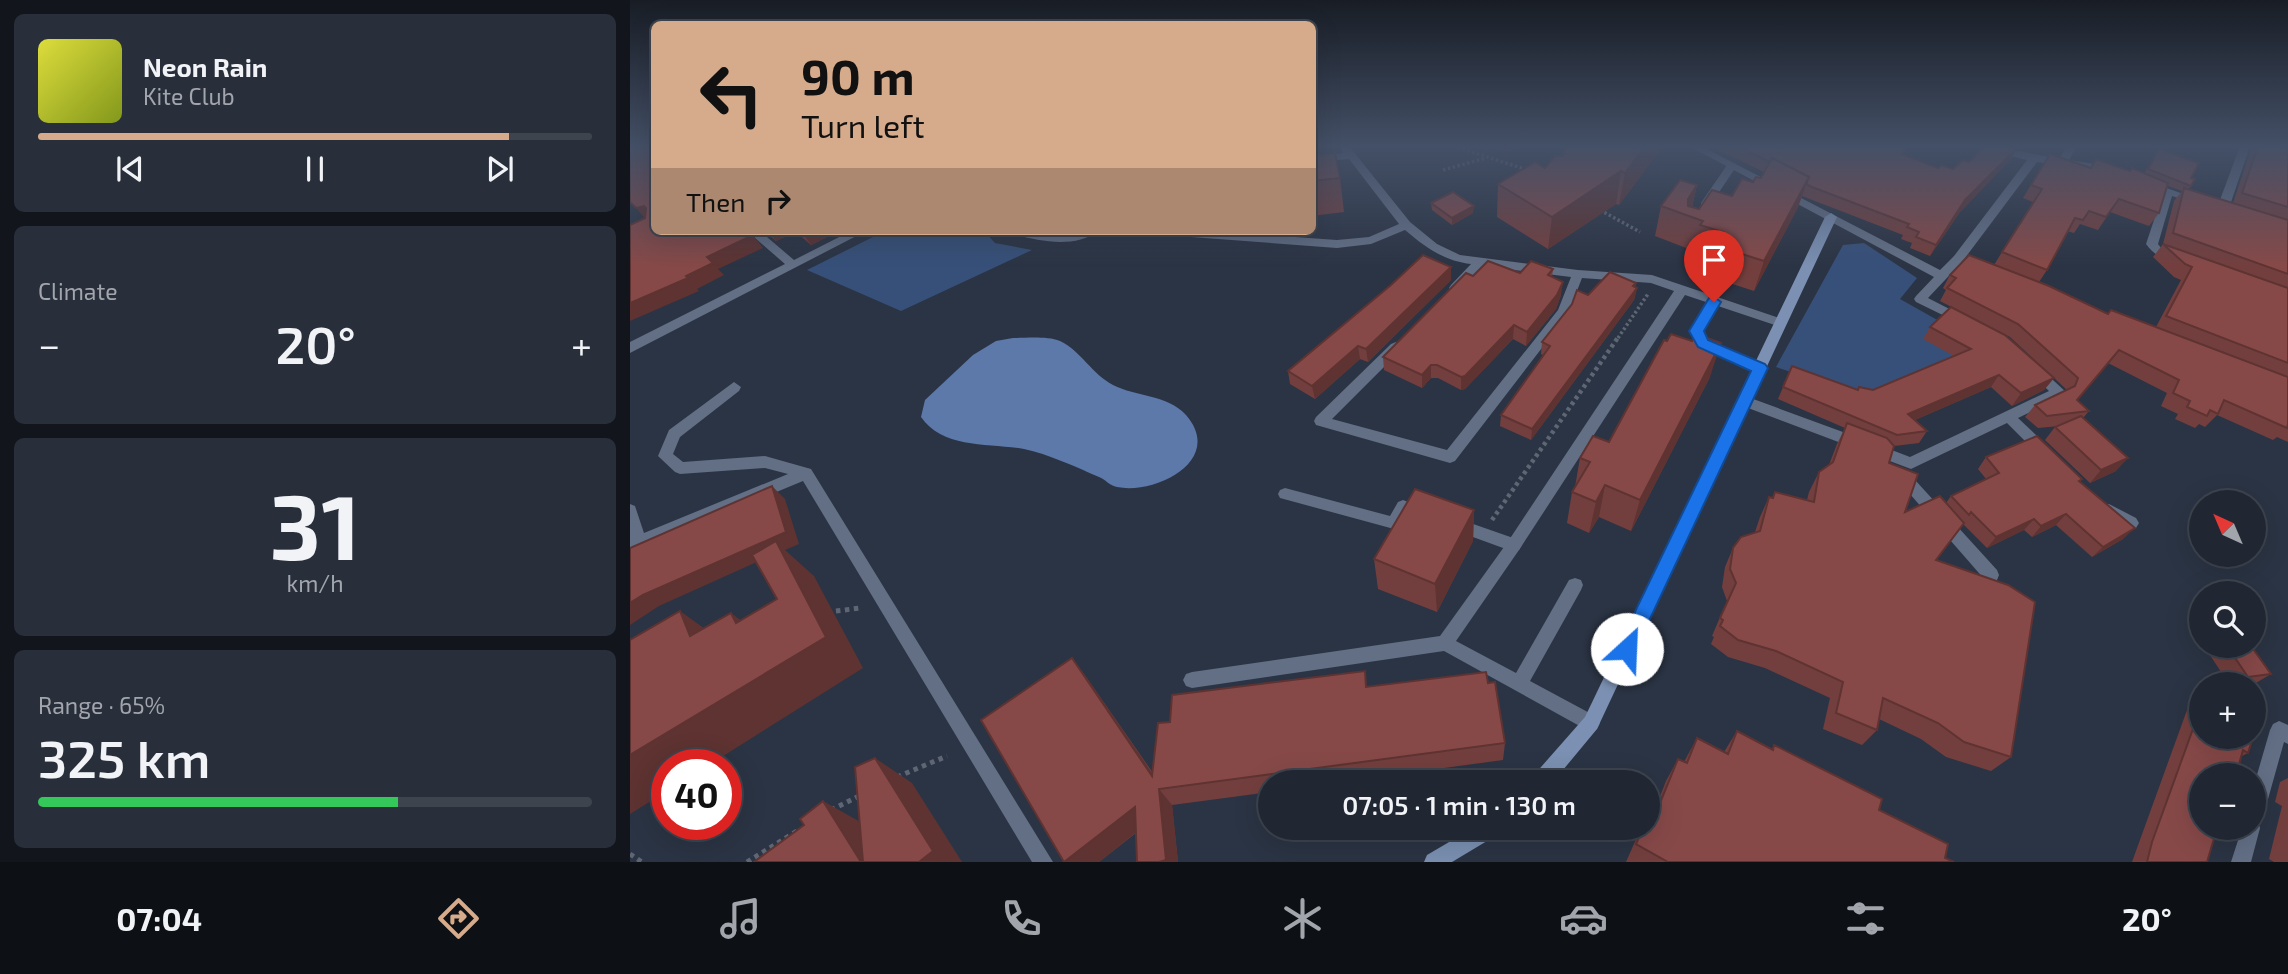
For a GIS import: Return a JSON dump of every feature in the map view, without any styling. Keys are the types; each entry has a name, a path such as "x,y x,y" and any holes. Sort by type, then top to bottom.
{"street":[{"path":"1376,186 1406,225 1433,247 1479,264 1657,280 1714,302 1781,323"},
{"path":"1702,211 1718,186"},
{"path":"1769,186 1941,276"},
{"path":"1979,330 1920,299 1941,276 1964,261 2015,186"},
{"path":"2154,186 2236,213"},
{"path":"2223,208 2231,186"},
{"path":"2168,192 2152,244 2157,251 2183,261"},
{"path":"1551,770 1591,723 1831,217"},
{"path":"1217,235 1336,244 1371,240 1406,225"},
{"path":"758,235 793,265"},
{"path":"630,348 852,235"},
{"path":"1031,235 1045,239 1081,235"},
{"path":"1449,293 1479,264"},
{"path":"1410,333 1321,421 1450,457 1564,311 1578,274"},
{"path":"1445,643 1514,545 1682,289"},
{"path":"1714,302 1696,331 1703,343 1760,368"},
{"path":"1745,401 1911,463 2059,392 2021,359"},
{"path":"734,387 674,434 665,456 680,468 765,462 806,473 1042,862"},
{"path":"2008,416 2055,461"},
{"path":"1881,452 1991,575"},
{"path":"630,510 634,543 806,473"},
{"path":"1285,494 1394,523 1403,506 1514,545"},
{"path":"2092,497 2131,523"},
{"path":"1519,684 1575,585"},
{"path":"1192,680 1445,643 1591,723"},
{"path":"2266,775 2279,730 2288,734"},
{"path":"1434,862 1470,840"},
{"path":"2241,862 2247,840"}],"path":[{"path":"1597,208 1640,232"},
{"path":"1484,533 1657,280"},
{"path":"823,612 861,608"},
{"path":"889,781 947,757"},
{"path":"822,815 867,793"},
{"path":"747,862 801,828"},
{"path":"630,854 642,862"}],"shaded area":[{"path":"877,235 988,235 995,243 1032,250 901,311 807,270"},
{"path":"1864,243 1917,278 1900,299 1987,348 1874,399 1776,367 1843,245"},
{"path":"1013,338 1060,341 1113,385 1161,399 1178,408 1196,431 1197,446 1192,460 1166,480 1133,488 1117,487 1043,454 954,440 930,427 921,417 925,400 973,355 996,341"}],"building":[{"path":"630,186 651,186 651,235 753,235 707,257 713,263 686,276 688,278 630,303 630,225 645,218 646,208 636,208 630,202"},
{"path":"1502,186 1598,186 1552,217"},
{"path":"1675,186 1696,186 1688,199 1688,206 1699,209 1712,190 1732,196 1738,186 1804,186 1764,261 1720,247 1722,242 1718,240 1723,232 1700,225 1703,221 1661,206"},
{"path":"1979,186 1965,200 1936,245 1916,237 1919,232 1907,227 1909,224 1812,187"},
{"path":"2034,186 2167,186 2159,213 2119,199 2106,217 2089,211 2083,220 2075,218 2047,270 2002,252 2042,189"},
{"path":"2244,186 2288,186 2288,207 2242,193"},
{"path":"2184,188 2288,220 2288,274 2173,233"},
{"path":"1453,192 1474,206 1452,218 1431,203"},
{"path":"2163,244 2288,288 2288,363 2166,316 2192,267"},
{"path":"1423,255 1451,267 1366,349 1358,346 1312,386 1288,371 1391,285"},
{"path":"1969,255 2049,286 2108,314 2111,310 2288,377 2287,428 2224,400 2218,414 2210,410 2207,416 2187,407 2190,401 2173,393 2179,380 2119,350 2077,400 2089,411 2047,416 2035,405 2075,386 2078,378 2018,324 1947,288 1956,278 1950,275"},
{"path":"1488,261 1520,273 1531,261 1553,269 1548,275 1563,282 1557,295 1527,332 1514,325 1461,377 1437,365 1431,365 1422,375 1383,357 1466,273 1473,276"},
{"path":"1610,272 1636,283 1633,286 1637,288 1532,429 1501,415 1550,346 1542,342 1572,304 1577,290 1588,295"},
{"path":"1951,307 2005,335 2054,378 2021,393 1999,375 1908,414 1927,431 1897,435 1783,387 1792,366 1858,390 1859,387 1873,390 1971,349 1930,327"},
{"path":"1671,334 1692,341 1696,334 1721,343 1640,500 1605,485 1596,502 1572,492 1590,462 1580,458 1593,436 1609,442 1664,340 1667,341"},
{"path":"2081,416 2128,458 2101,470 2055,427"},
{"path":"1847,423 1887,438 1894,446 1889,463 1918,474 1905,512 1940,496 1964,523 1936,560 2008,585 2035,602 2011,757 1964,742 1938,723 1883,698 1877,730 1836,713 1843,682 1776,651 1738,640 1720,626 1723,620 1720,618 1736,583 1730,569 1733,548 1741,537 1760,531 1769,497 1773,498 1775,492 1814,502 1819,472 1833,462"},
{"path":"2037,436 2082,479 2079,481 2135,528 2103,547 2066,514 2041,526 2034,519 1996,537 1951,496 1999,473 1986,457"},
{"path":"772,486 786,532 630,603 630,548"},
{"path":"1415,489 1474,510 1435,584 1374,559"},
{"path":"776,541 826,637 630,755 630,640 680,611 690,636 731,613 736,623 777,599 752,555"},
{"path":"1072,658 1152,776 1158,723 1170,722 1172,695 1365,671 1366,687 1486,672 1488,683 1495,682 1505,743 1302,770 1258,770 1258,776 1159,789 1166,860 1137,862 1135,807 1064,862 981,720"},
{"path":"2235,658 2260,658 2271,674 2266,675 2266,672 2245,672"},
{"path":"1737,731 1773,750 1774,745 1882,799 1879,810 1948,844 1945,858 1954,862 1668,862 1636,844 1638,840 1660,840 1660,803 1678,759 1687,763 1697,738 1728,754"},
{"path":"2189,740 2189,749 2249,749 2248,753 2243,750 2239,763 2189,763 2189,840 2214,840 2207,862 2147,862"},
{"path":"875,758 933,851 919,862 863,862 855,767"},
{"path":"823,801 861,862 754,862 804,825 800,819"}],"route":[{"path":"1627,649 1760,368 1703,343 1696,331 1714,302"}]}
